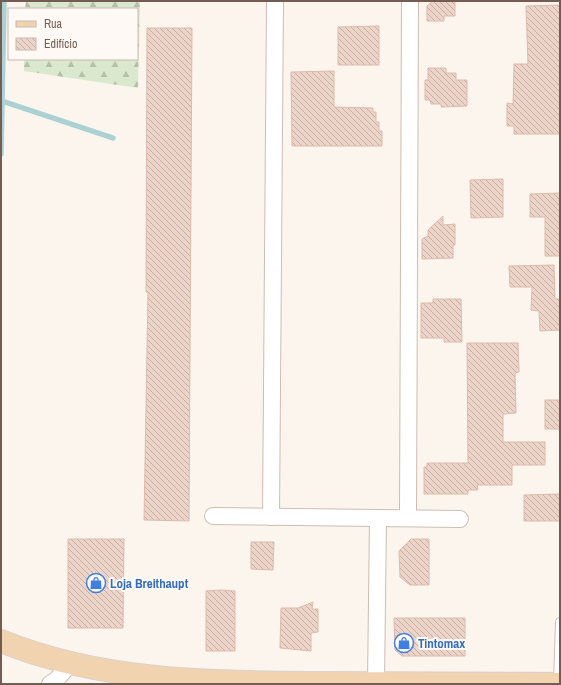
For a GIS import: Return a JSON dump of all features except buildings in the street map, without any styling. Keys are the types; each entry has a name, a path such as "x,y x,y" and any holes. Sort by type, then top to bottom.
{"main road":[{"path":"1,641 71,663 121,673 173,680 401,684 559,684"}],"street":[{"path":"271,517 275,1"},
{"path":"408,518 410,1"},
{"path":"213,516 460,519"},
{"path":"367,683 378,518"},
{"path":"50,684 56,680 71,663"}],"lane":[{"path":"559,684 560,622"}],"green space":[{"path":"26,1 140,1 138,88 24,71 24,60 138,60 138,8 25,8"}],"waterway":[{"path":"1,154 4,1"},
{"path":"2,101 113,138"}],"place":[{"name":"Loja Breithaupt","path":"96,583"},
{"name":"Tintomax","path":"404,643"}]}
